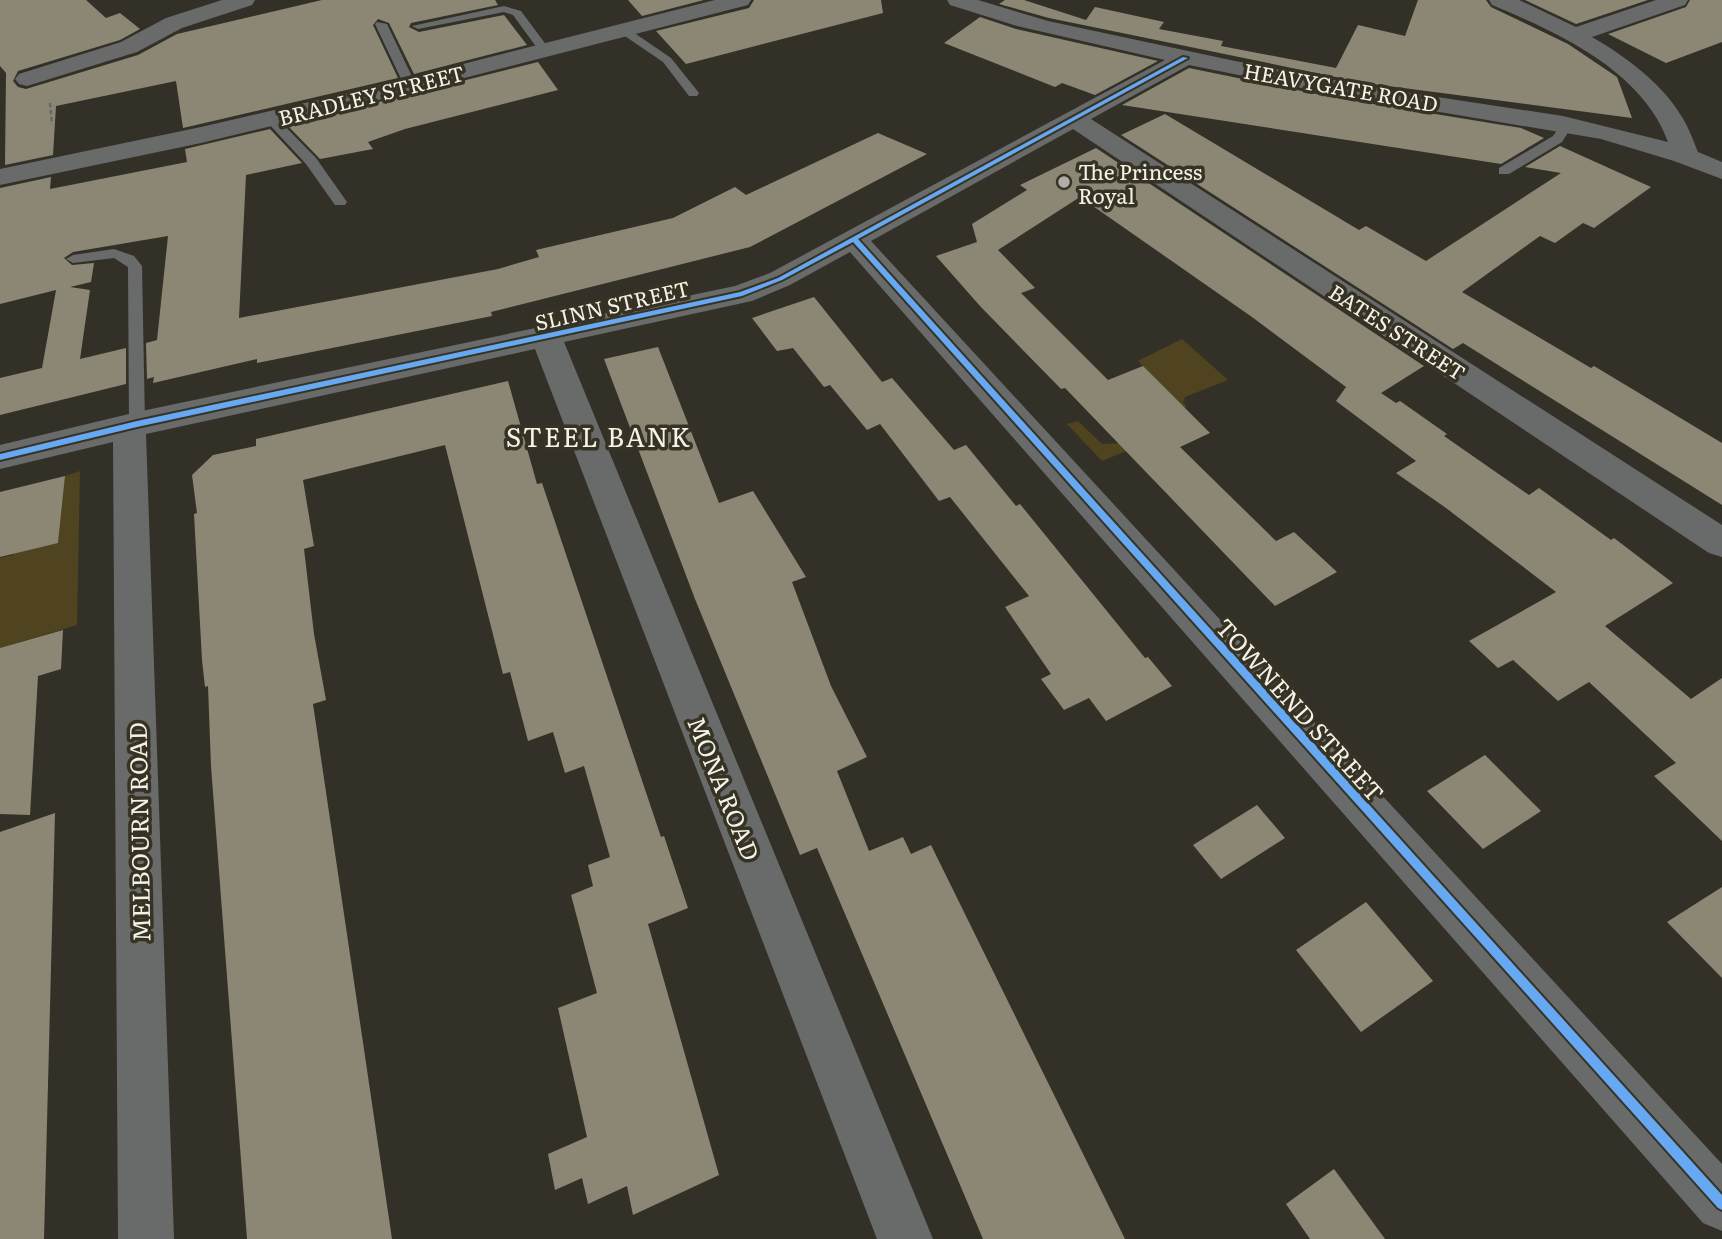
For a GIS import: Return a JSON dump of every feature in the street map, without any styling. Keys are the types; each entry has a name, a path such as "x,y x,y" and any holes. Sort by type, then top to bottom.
{"street":[{"path":"27,79 130,47 174,23 244,0"},
{"name":"BRADLEY STREET","path":"0,177 271,119 740,0"},
{"name":"HEAVYGATE ROAD","path":"958,0 1031,24 1185,58 1396,98 1568,123 1616,133 1686,154 1722,171"},
{"path":"1500,0 1528,11 1573,36 1608,58 1637,81 1670,116 1686,154"},
{"path":"1573,36 1677,0"},
{"name":"SLINN STREET","path":"0,457 133,425 742,294 780,279 1185,58"},
{"name":"BATES STREET","path":"1074,119 1722,543"},
{"name":"TOWNEND STREET","path":"853,238 1722,1204"},
{"name":"MONA ROAD","path":"546,337 905,1239"},
{"name":"MELBOURN ROAD","path":"133,425 146,1239"}],"lane":[{"path":"418,26 504,9 517,13 544,50"},
{"path":"380,24 410,85"},
{"path":"623,30 667,60 693,93"},
{"path":"271,119 311,161 340,202"},
{"path":"1504,171 1558,139 1568,123"},
{"path":"73,259 117,253 127,255 135,266 133,425"}],"shaded area":[{"path":"1182,339 1228,380 1185,397 1181,428 1165,389 1138,361"},
{"path":"1078,421 1102,444 1149,442 1102,461 1067,424"},
{"path":"80,471 77,625 0,648 0,558 13,555 17,532 58,543 65,476"}],"building":[{"path":"0,0 86,0 106,18 120,13 140,29 120,40 18,71 13,81 18,87 26,89 138,55 177,34 322,0 495,0 498,5 411,23 409,27 419,32 504,15 527,45 414,74 389,23 378,19 373,25 398,78 183,128 176,81 56,106 53,155 5,165 6,73 0,66"},
{"path":"628,0 704,0 642,16"},
{"path":"754,0 881,0 883,13 686,64 656,31 749,8"},
{"path":"1005,0 1024,0 1086,20 1095,7 1164,22 1159,29 1223,41 1221,46 1336,68 1358,25 1405,36 1418,0 1486,0 1491,7 1568,44 1617,77 1632,118 1365,83 1049,18 999,4"},
{"path":"1525,0 1648,0 1576,24"},
{"path":"1690,0 1722,0 1722,42 1666,63 1608,34 1686,7"},
{"path":"980,17 1016,29 1158,61 1095,95 1062,83 1055,87 944,43"},
{"path":"538,62 558,90 405,129 368,142 373,149 320,159 287,125"},
{"path":"1189,68 1331,97 1521,128 1544,138 1501,164 1122,105"},
{"path":"1165,114 1359,230 1366,226 1426,261 1561,173 1525,167 1560,146 1651,187 1594,228 1583,223 1555,243 1540,236 1462,292 1591,368 1594,366 1722,443 1722,505 1463,343 1453,349 1121,135"},
{"path":"270,129 302,163 246,175 239,318 498,269 539,257 536,250 673,218 735,187 746,195 878,133 927,154 750,247 491,312 492,316 257,363 257,359 153,383 154,377 147,379 146,343 157,340 168,236 73,252 64,258 72,265 94,263 91,282 70,287 90,290 80,359 126,348 126,384 0,415 0,378 42,368 56,290 0,304 0,188 51,177 50,189 187,162 185,149"},
{"path":"1096,148 1424,366 1381,393 1396,403 1400,401 1447,434 1444,436 1529,495 1539,488 1611,540 1614,538 1673,583 1605,626 1691,699 1722,678 1722,841 1654,776 1676,763 1589,682 1558,701 1513,660 1498,668 1469,641 1556,592 1396,473 1416,461 1336,401 1346,387 1252,317 1080,197 998,250 1035,288 1021,293 1108,380 1143,366 1210,433 1180,447 1276,541 1294,532 1337,572 1275,606 1065,388 1061,389 980,306 936,256 977,242 972,224 1027,190 1020,185"},
{"path":"814,297 882,382 892,378 954,450 966,445 1016,506 1020,504 1145,658 1148,657 1172,686 1106,721 1089,698 1064,710 1041,679 1051,674 1005,607 1029,596 950,497 939,501 880,424 867,430 830,385 824,387 793,348 777,351 752,318"},
{"path":"658,347 719,503 753,491 806,577 792,582 831,686 867,757 837,771 869,851 903,837 911,854 931,845 1125,1239 983,1239 817,848 800,855 695,599 604,359"},
{"path":"508,381 537,484 542,483 661,837 664,836 688,908 648,924 719,1175 633,1215 627,1186 588,1204 582,1178 555,1190 548,1154 587,1137 558,1008 597,993 571,895 593,886 588,865 610,857 584,766 565,773 553,732 528,741 510,672 503,674 445,445 303,480 314,546 304,549 314,634 326,700 313,704 392,1239 247,1239 211,766 208,686 205,687 202,660 194,514 197,513 192,475 213,455 256,446 256,439"},
{"path":"65,476 58,543 0,557 0,492"},
{"path":"63,630 61,669 38,676 30,815 0,814 0,648"},
{"path":"1485,755 1541,811 1483,849 1427,791"},
{"path":"1257,805 1285,838 1221,879 1193,845"},
{"path":"55,813 44,1239 0,1239 0,832"},
{"path":"1722,887 1722,978 1667,922"},
{"path":"1366,902 1433,981 1361,1032 1296,950"},
{"path":"1334,1169 1385,1239 1310,1239 1286,1204"}],"cycle path":[{"path":"0,457 137,424 742,294 780,279 1185,58"},
{"path":"853,238 1722,1204"}],"place":[{"name":"The Princess Royal","path":"1064,182"}],"district":[{"name":"STEEL BANK","path":"599,435"}]}
